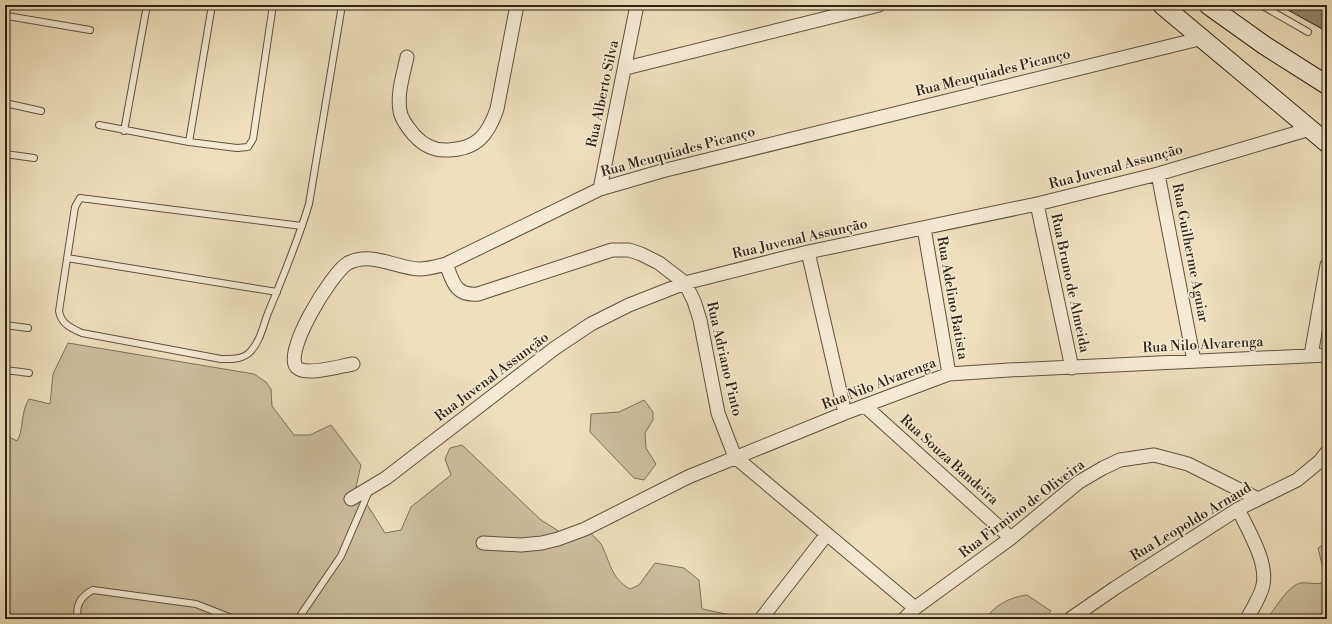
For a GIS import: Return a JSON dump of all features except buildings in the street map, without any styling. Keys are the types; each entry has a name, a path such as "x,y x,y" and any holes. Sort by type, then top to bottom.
{"main road":[{"path":"1162,5 1327,143"},
{"path":"1208,5 1264,45 1327,85"}],"street":[{"path":"407,58 399,92 400,113 409,129 421,143 439,150 463,150 474,144 485,134 494,120 517,5"},
{"name":"Rua Alberto Silva","path":"600,189 626,68 637,5"},
{"path":"626,68 880,5"},
{"name":"Rua Meuquiades Picanço","path":"353,364 306,372 298,369 294,365 294,350 315,304 330,282 346,264 357,259 369,258 420,269 446,264 600,189 677,167 1203,38"},
{"name":"Rua Juvenal Assunção","path":"352,499 386,478 555,348 591,324 629,304 685,283 808,252 1037,204 1158,174 1310,130"},
{"name":"Rua Guilherme Aguiar","path":"1158,174 1194,361"},
{"name":"Rua Bruno de Almeida","path":"1037,204 1072,368"},
{"name":"Rua Adelino Batista","path":"924,228 949,374"},
{"name":"Rua Adriano Pinto","path":"446,264 454,283 460,291 467,295 478,294 612,250 629,250 641,254 659,264 685,283 694,301 700,320 718,413 735,457 915,608"},
{"path":"808,252 845,413"},
{"path":"1311,354 1327,265"},
{"name":"Rua Nilo Alvarenga","path":"483,543 521,545 542,543 584,529 688,477 735,457 845,413 949,374 1311,354 1327,355"},
{"name":"Rua Souza Bandeira","path":"865,406 1011,538"},
{"name":"Rua Leopoldo Arnaud","path":"1070,619 1115,588 1238,509 1297,480 1320,461 1327,452"},
{"name":"Rua Firmino de Oliveira","path":"904,619 915,608 1011,538 1079,482 1120,460 1154,455 1188,464 1258,499"},
{"path":"1238,509 1264,570 1263,586 1247,619"},
{"path":"761,619 827,534"}],"lane":[{"path":"124,131 147,5"},
{"path":"189,142 212,5"},
{"path":"99,125 124,131 189,142 237,148 244,148 251,144 273,5"},
{"path":"302,226 84,197 77,201 74,207 59,311 60,317 70,328 82,333 221,359 236,358 250,352 256,345 302,226 309,204 342,5"},
{"path":"1261,5 1308,32"},
{"path":"7,16 90,30"},
{"path":"5,103 41,111"},
{"path":"5,154 34,158"},
{"path":"67,258 277,292"},
{"path":"5,325 28,328"},
{"path":"5,370 29,373"},
{"path":"298,619 341,556 369,489"},
{"path":"78,619 79,602 85,594 93,590 196,604 234,619"}],"shaded area":[{"path":"68,343 254,374 266,382 271,389 272,406 294,435 310,435 331,425 361,465 356,487 385,533 401,530 411,507 451,475 445,459 450,448 462,445 541,520 568,537 590,532 601,544 615,575 630,589 639,585 655,563 684,568 699,580 702,609 731,615 734,619 5,619 5,435 17,441 21,432 24,410 29,399 50,404 53,374"},
{"path":"644,400 653,412 653,420 645,433 646,448 656,464 644,480 634,478 590,432 591,414 619,412"},
{"path":"1327,542 1327,619 1267,619 1287,592 1296,584 1314,584 1326,581 1318,548"},
{"path":"1027,595 1051,611 1044,619 985,619 1003,602"}]}
